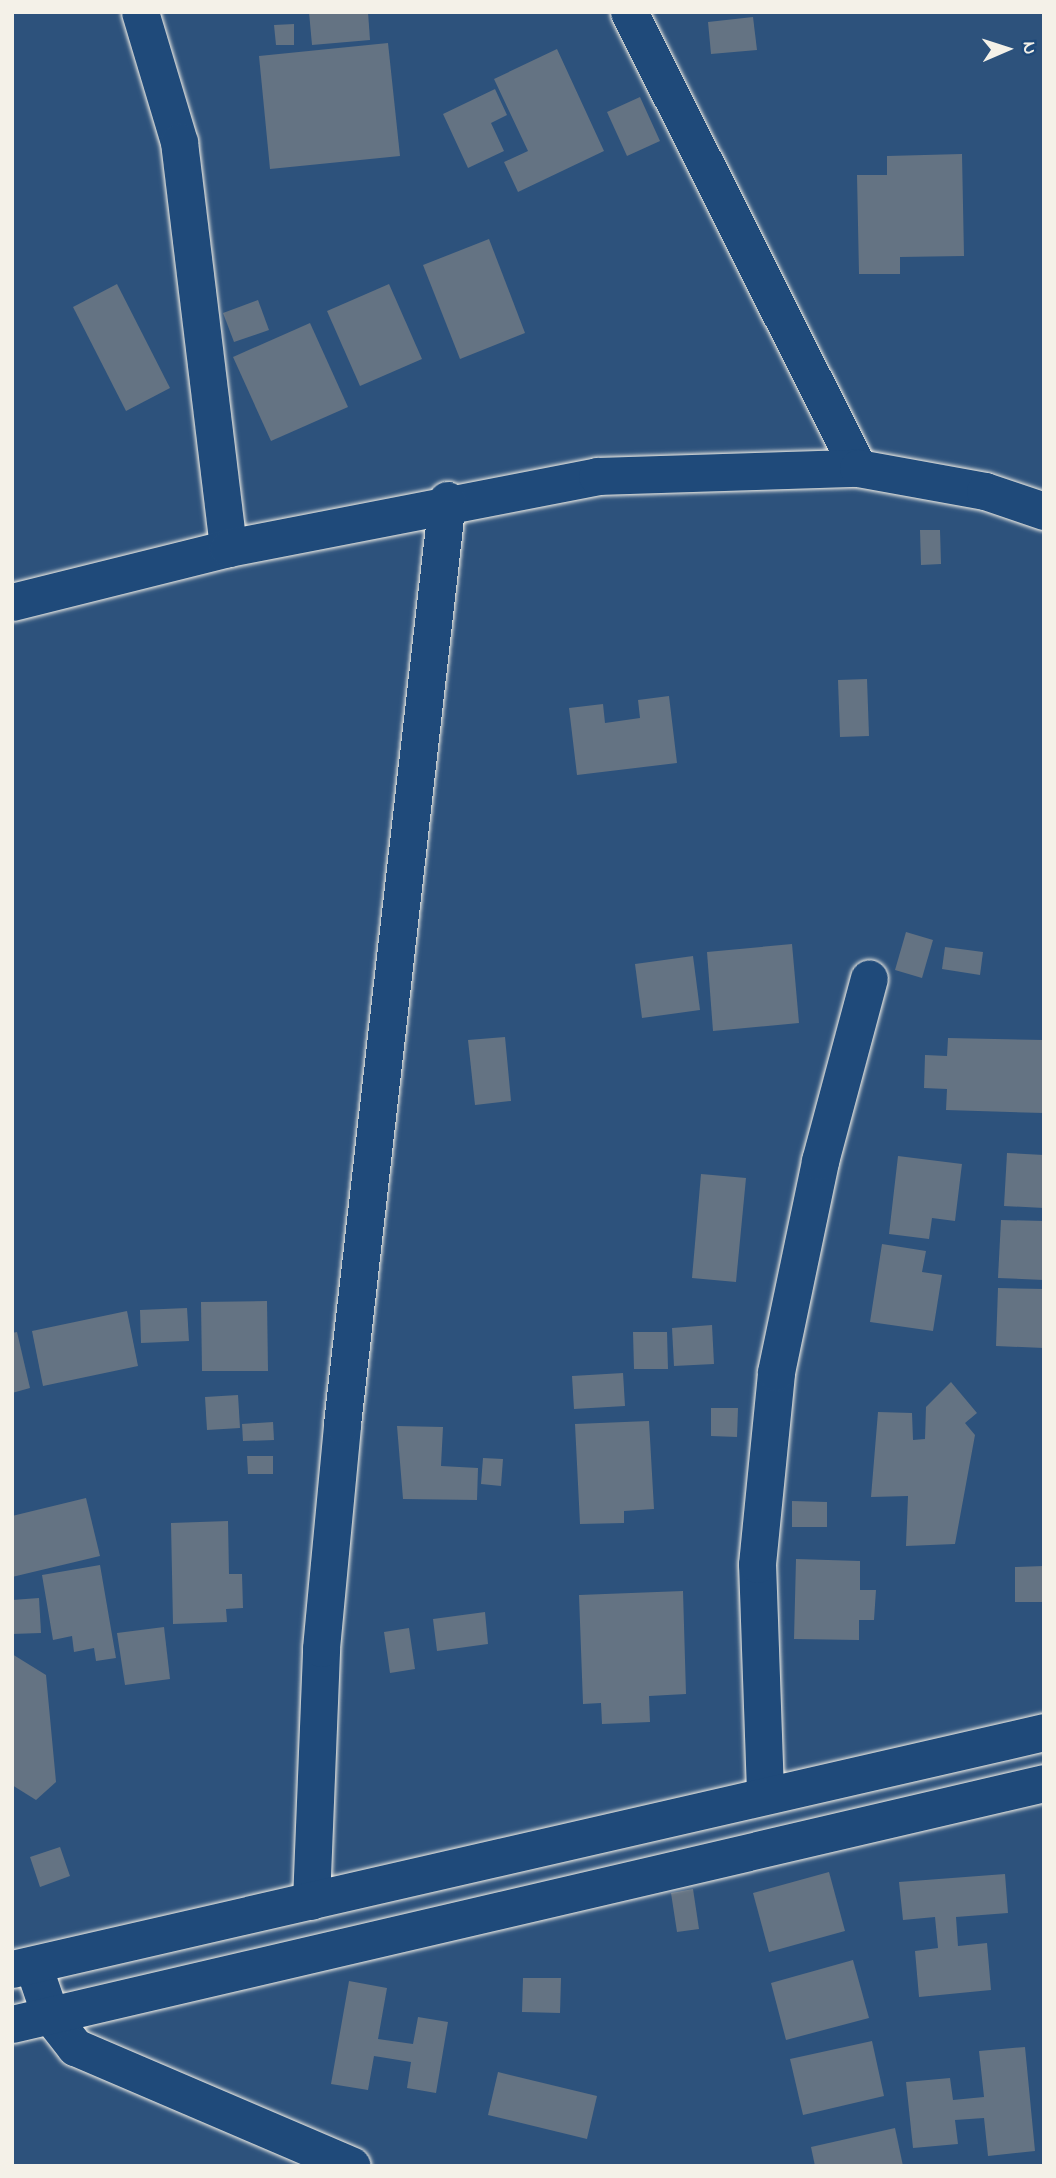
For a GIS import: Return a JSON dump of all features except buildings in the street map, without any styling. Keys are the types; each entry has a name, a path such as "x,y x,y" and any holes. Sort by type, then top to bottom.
{"street":[{"path":"140,12 179,142 228,548"},
{"path":"629,12 858,468"},
{"path":"12,602 228,548 447,500 597,476 858,468 985,491 1044,511"},
{"path":"312,1901 321,1648 342,1424 447,500"},
{"path":"765,1792 757,1563 776,1372 820,1161 869,978"},
{"path":"352,2166 75,2047 51,2015 23,1967 312,1901 765,1792 1044,1732"},
{"path":"12,2024 1044,1783"}]}
